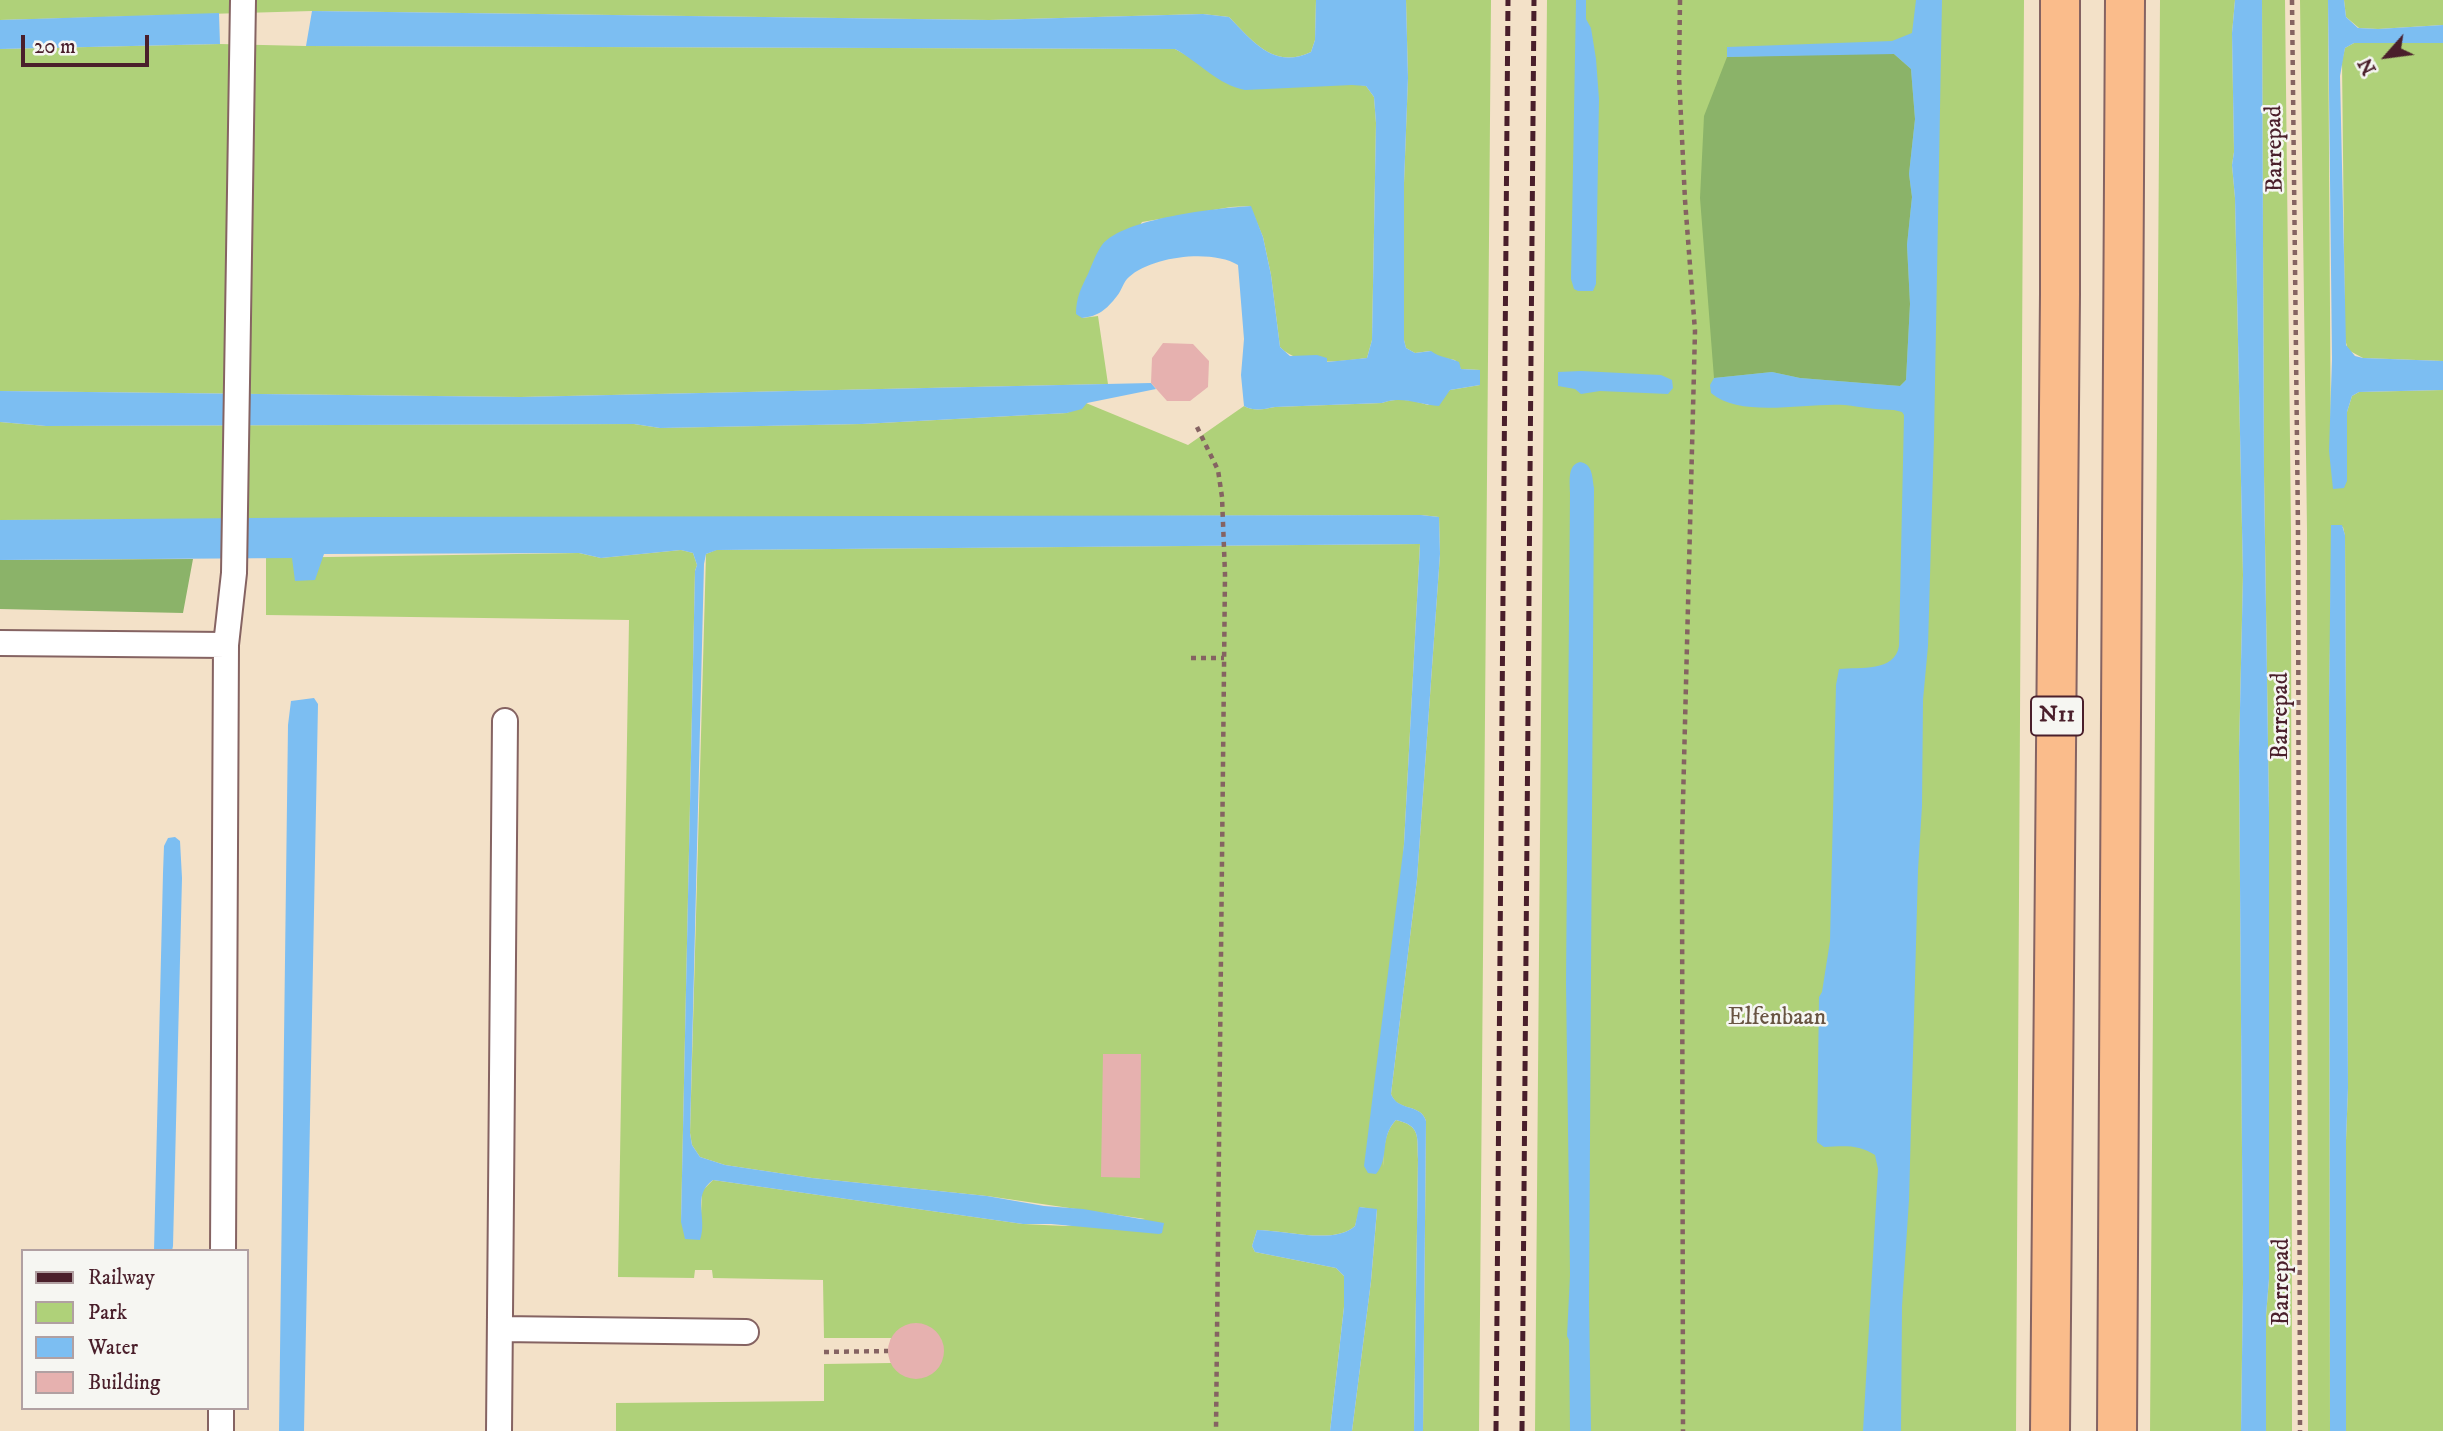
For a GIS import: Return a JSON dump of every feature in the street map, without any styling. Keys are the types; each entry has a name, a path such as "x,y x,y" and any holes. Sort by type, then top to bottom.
{"highway":[{"name":"N11","path":"2050,1431 2060,308 2060,0"},
{"path":"2117,1431 2125,0"}],"lane":[{"path":"223,1249 226,645 234,573 243,0"},
{"path":"0,643 226,645"},
{"path":"499,1431 505,721"},
{"path":"499,1329 746,1332"},
{"path":"221,1410 221,1431"}],"path":[{"path":"1679,0 1679,76 1695,331 1682,841 1683,1431"},
{"name":"Barrepad","path":"2292,0 2298,543 2300,1431"},
{"path":"1197,427 1219,470 1225,574 1216,1431"},
{"path":"1191,657 1224,658"},
{"path":"824,1352 888,1351"}],"green space":[{"path":"0,0 1316,0 1315,40 1311,52 1298,57 1285,57 1264,50 1229,17 1203,14 989,20 312,11 0,20"},
{"path":"1406,0 1491,0 1479,1431 1423,1431 1426,1121 1419,1112 1394,1100 1391,1094 1417,879 1440,554 1439,517 0,520 0,422 46,426 634,424 660,428 862,424 1067,413 1086,403 1188,445 1244,406 1260,410 1399,400 1428,405 1450,390 1480,385 1480,370 1461,369 1455,360 1438,357 1430,351 1415,353 1406,348 1404,340 1404,183 1408,78"},
{"name":"Elfenbaan","path":"1547,0 2024,0 2016,1431 1535,1431"},
{"path":"2160,0 2235,0 2232,33 2232,165 2235,198 2243,575 2239,752 2243,1283 2241,1431 2150,1431"},
{"path":"2262,0 2285,0 2291,530 2292,1431 2266,1431 2266,1316 2269,1279 2269,812"},
{"path":"2300,0 2328,0 2331,463 2345,441 2347,412 2352,396 2359,392 2443,390 2443,1431 2346,1431 2348,1088 2345,536 2343,527 2332,525 2329,701 2330,1431 2308,1431 2307,530"},
{"path":"2344,0 2443,0 2443,25 2359,28 2346,17"},
{"path":"2354,43 2443,43 2443,361 2363,358 2348,350 2345,339 2342,61 2345,48"},
{"path":"220,44 1175,49 1186,55 1366,86 1374,97 1376,123 1372,340 1367,358 1321,362 1298,358 1280,347 1271,275 1263,237 1250,206 1142,222 1082,318 1098,316 1108,384 521,397 0,391 0,49"},
{"path":"1894,54 1911,69 1915,119 1909,174 1912,197 1907,245 1910,304 1906,380 1900,386 1800,378 1772,372 1714,378 1700,198 1704,116 1727,57"},
{"path":"1420,544 1384,1152 1387,1136 1396,1120 1414,1129 1418,1159 1414,1431 1352,1431 1377,1210 1360,1207 1355,1226 1346,1232 1322,1236 1257,1230 1252,1246 1255,1252 1336,1268 1344,1276 1344,1307 1330,1431 616,1431 616,1403 824,1401 824,1364 891,1363 888,1352 891,1338 824,1338 823,1280 713,1278 712,1270 695,1270 694,1278 618,1277 629,620 266,615 266,558 579,553 601,558 681,550 693,553 697,565 681,1222 701,1214 702,1191 713,1180 1023,1224 1066,1226 1145,1219 987,1196 812,1178 725,1165 700,1157 692,1145 690,1133 706,554 716,550"},
{"path":"193,559 183,613 0,609 0,560"}],"water":[{"path":"1316,0 1406,0 1408,78 1404,183 1404,340 1406,348 1415,353 1431,351 1459,362 1461,369 1480,370 1480,385 1450,390 1439,406 1396,400 1260,410 1244,406 1241,375 1244,339 1238,265 1227,260 1198,256 1152,264 1129,277 1117,296 1102,312 1082,318 1076,314 1079,293 1096,255 1102,245 1113,236 1150,221 1172,216 1251,206 1263,237 1271,275 1280,347 1290,356 1317,355 1327,358 1327,362 1367,358 1372,340 1376,123 1374,97 1366,86 1245,90 1217,78 1175,49 306,46 312,11 989,20 1203,14 1229,17 1255,43 1274,55 1298,57 1311,52 1315,40"},
{"path":"1576,0 1586,0 1586,19 1591,28 1599,99 1596,284 1593,291 1574,289 1571,279"},
{"path":"1916,0 1942,0 1934,437 1928,646 1923,700 1909,1200 1902,1306 1901,1431 1863,1431 1878,1169 1875,1155 1869,1151 1851,1146 1824,1147 1817,1142 1819,997 1830,941 1836,685 1839,669 1884,664 1896,654 1899,646 1904,415 1894,410 1845,405 1775,408 1739,405 1724,401 1711,393 1710,385 1714,378 1772,372 1800,378 1900,386 1906,380 1910,304 1907,245 1912,197 1909,174 1915,119 1911,69 1894,54 1727,57 1727,47 1892,41 1912,33"},
{"path":"2235,0 2262,0 2269,812 2269,1279 2266,1316 2266,1431 2241,1431 2243,1283 2239,752 2243,575 2235,198 2232,165 2232,33"},
{"path":"2328,0 2344,0 2346,17 2358,28 2443,25 2443,43 2354,43 2345,48 2340,76 2346,345 2355,356 2363,358 2443,361 2443,390 2359,392 2352,396 2347,412 2347,481 2344,488 2333,489 2329,451 2332,359"},
{"path":"219,13 220,44 0,49 0,20"},
{"path":"1558,372 1661,375 1672,380 1673,388 1668,394 1600,391 1581,394 1575,389 1558,386"},
{"path":"1151,383 1156,389 1087,403 1082,409 1067,413 862,424 660,428 634,424 46,426 0,422 0,391 521,397"},
{"path":"1580,462 1590,468 1594,488 1589,1302 1591,1431 1570,1431 1567,1336 1570,1275 1566,983 1570,479 1571,470"},
{"path":"1439,517 1440,554 1417,879 1391,1094 1394,1100 1423,1115 1426,1121 1423,1431 1414,1431 1418,1159 1414,1129 1396,1120 1388,1134 1383,1161 1376,1174 1368,1173 1364,1166 1404,844 1420,544 717,550 706,554 690,1133 692,1145 700,1157 725,1165 812,1178 987,1196 1164,1223 1162,1233 1159,1234 1023,1224 713,1180 706,1186 701,1200 700,1240 685,1239 681,1222 697,565 693,553 681,550 601,558 579,553 324,554 315,580 295,581 292,558 0,560 0,520"},
{"path":"2331,525 2342,525 2345,535 2348,1088 2346,1431 2330,1431"},
{"path":"314,698 318,704 304,1431 279,1431 288,725 291,701"},
{"path":"175,837 180,841 182,878 173,1246 172,1249 154,1249 164,846 168,838"},
{"path":"1359,1207 1377,1209 1352,1431 1330,1431 1344,1307 1344,1276 1336,1268 1255,1252 1252,1246 1257,1230 1322,1236 1346,1232 1355,1226"}],"building":[{"path":"1163,343 1193,344 1209,361 1208,387 1190,401 1167,401 1151,383 1152,358"},
{"path":"1103,1054 1141,1054 1140,1178 1101,1177"},
{"path":"916,1323 927,1325 936,1331 942,1340 942,1362 936,1371 927,1377 916,1379 905,1377 896,1371 890,1362 888,1351 890,1340 896,1331 905,1325"}],"railway":[{"path":"1496,1431 1508,0"},
{"path":"1522,1431 1534,0"}]}
